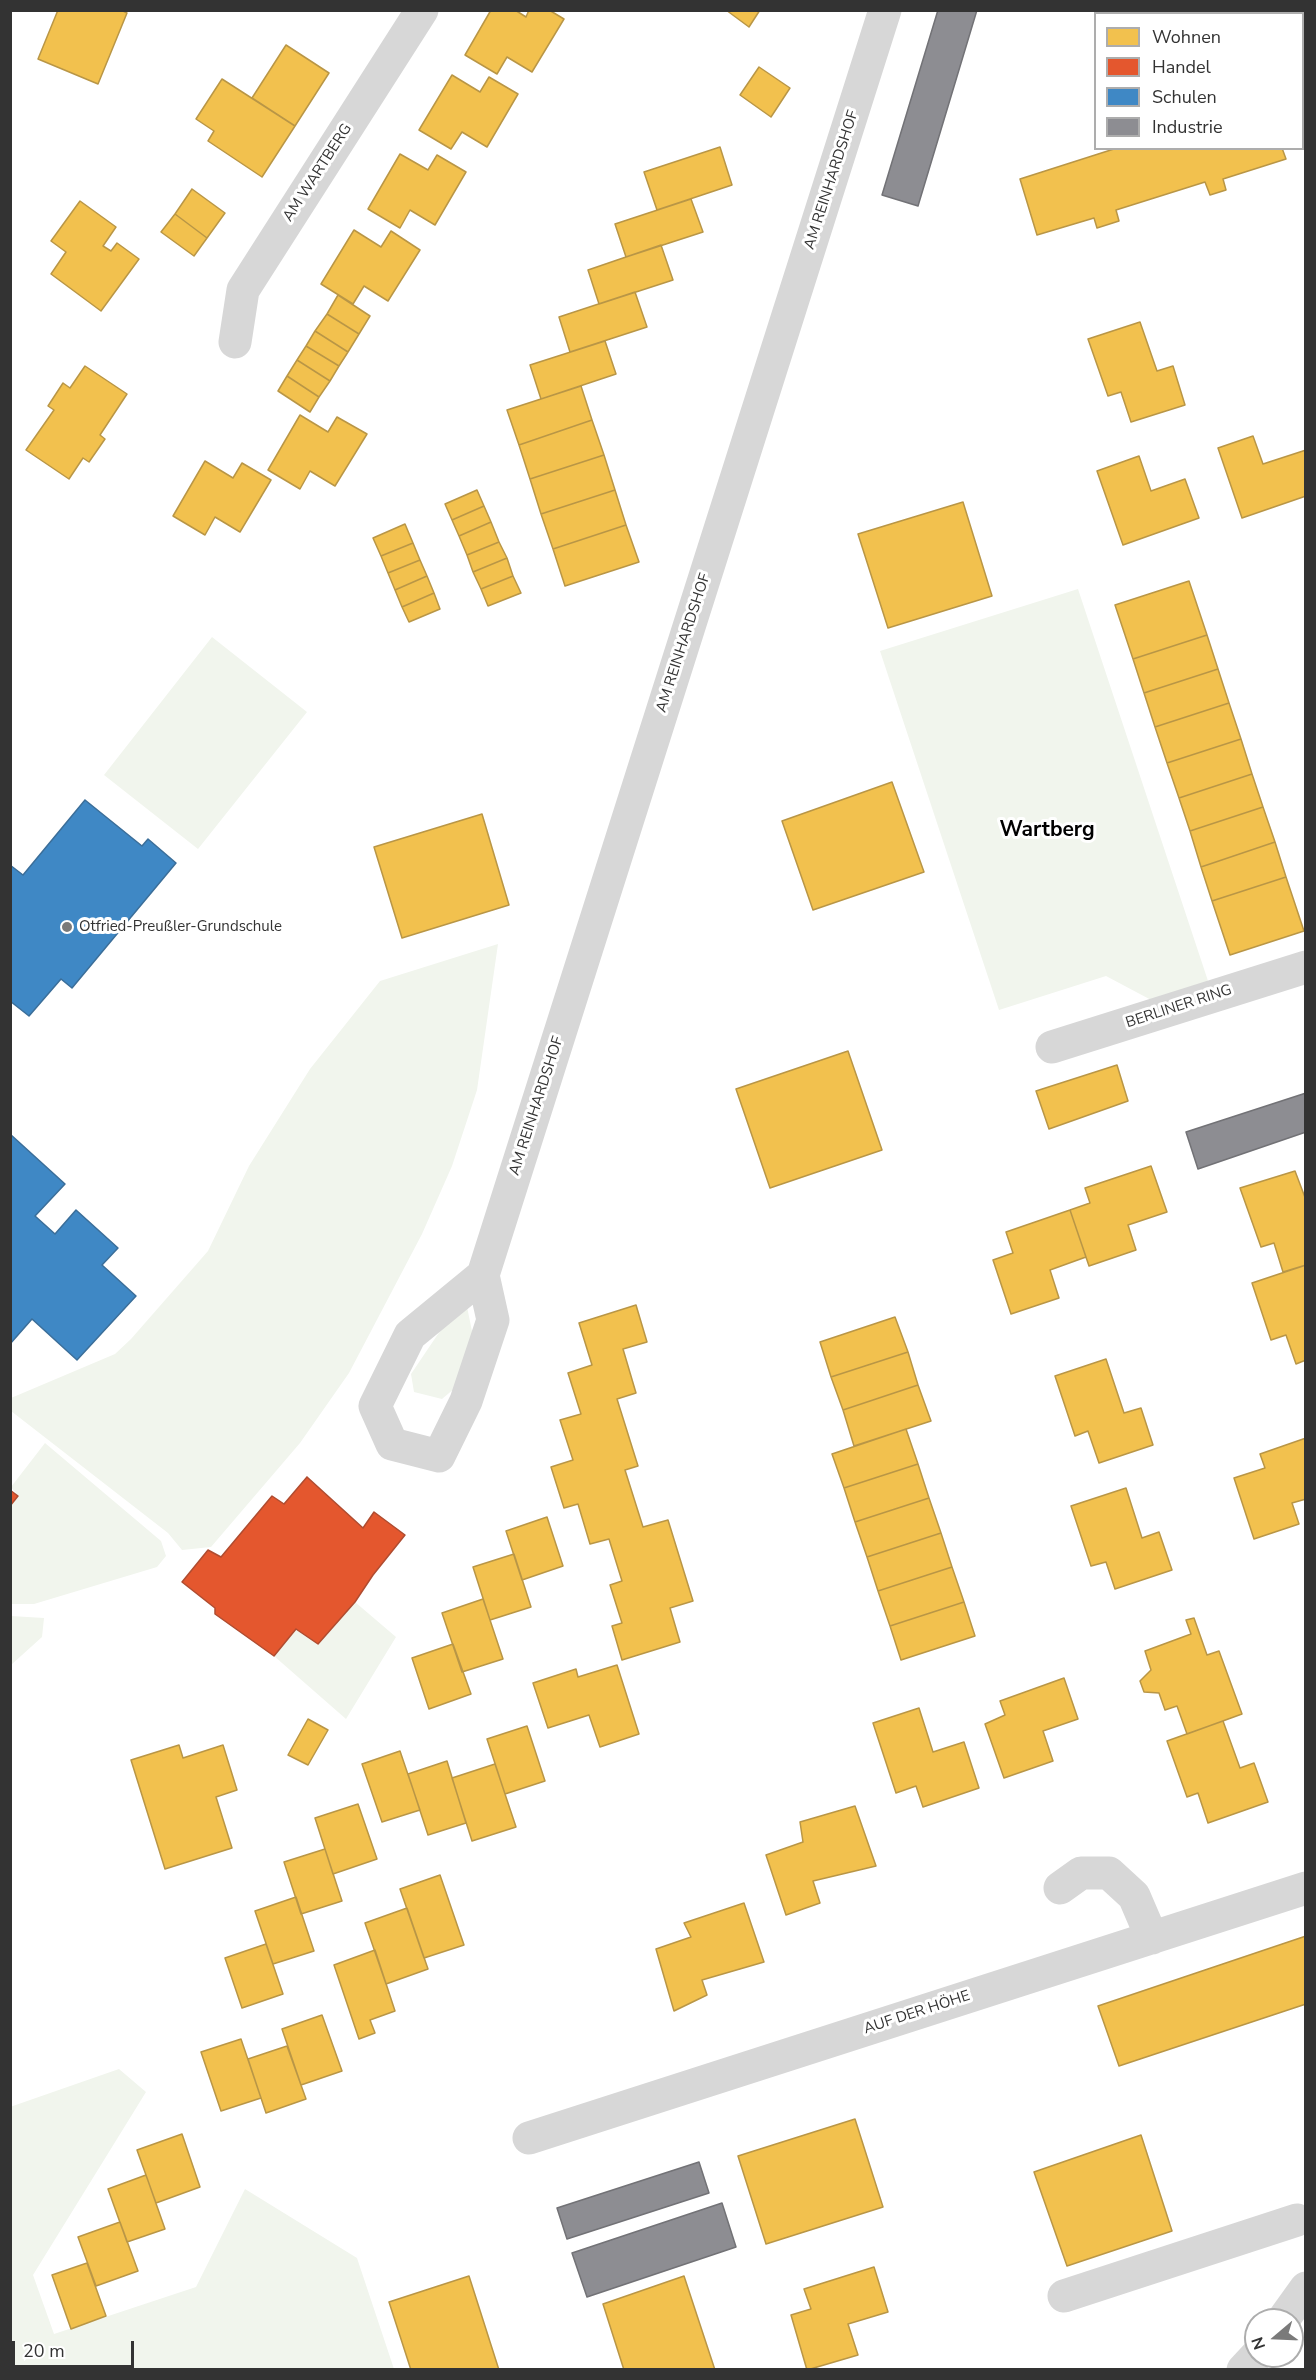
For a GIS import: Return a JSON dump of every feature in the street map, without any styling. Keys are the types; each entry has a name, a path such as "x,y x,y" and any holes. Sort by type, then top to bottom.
{"street":[{"name":"AM WARTBERG","path":"235,342 243,290 422,10"},
{"name":"AM REINHARDSHOF","path":"483,1275 885,10"},
{"name":"BERLINER RING","path":"1052,1047 1305,967"},
{"path":"483,1275 493,1320 466,1401 439,1456 392,1444 375,1406 410,1335 483,1275"},
{"path":"1060,1888 1081,1873 1109,1873 1134,1896 1152,1938"},
{"name":"AUF DER HÖHE","path":"529,2138 1305,1888"},
{"path":"1064,2296 1297,2220"},
{"path":"1291,2308 1305,2288"}],"shaded area":[{"path":"1078,589 1213,996 1170,1010 1106,976 999,1010 880,651"},
{"path":"212,637 307,712 198,849 104,775"},
{"path":"498,944 477,1090 452,1166 422,1234 349,1373 300,1443 211,1547 182,1550 168,1533 11,1411 11,1398 115,1354 131,1339 208,1251 249,1166 310,1069 380,981"},
{"path":"466,1302 473,1336 455,1388 442,1399 414,1392 411,1374 438,1334"},
{"path":"45,1443 161,1541 166,1556 157,1567 34,1604 11,1604 10,1506 18,1496 11,1487"},
{"path":"355,1602 396,1637 346,1719 274,1656 296,1629 318,1644"},
{"path":"11,1616 44,1618 42,1637 11,1665"},
{"path":"119,2069 146,2092 33,2275 54,2334 196,2287 245,2189 357,2258 394,2369 11,2369 10,2107"}],"building: Wohnen":[{"path":"58,10 121,10 127,13 98,84 38,59"},
{"path":"491,10 515,10 526,17 529,10 549,10 564,19 532,72 507,57 497,74 465,55"},
{"path":"726,10 760,10 749,27"},
{"path":"286,45 329,73 295,126 252,98"},
{"path":"759,67 790,88 771,117 740,95"},
{"path":"452,75 480,92 489,77 518,94 487,147 462,132 451,149 419,130"},
{"path":"222,79 295,126 262,177 208,141 214,131 196,119"},
{"path":"720,147 732,185 657,210 644,172"},
{"path":"1111,150 1283,150 1286,159 1223,179 1226,190 1210,195 1205,182 1116,210 1119,221 1097,228 1094,218 1037,235 1020,179"},
{"path":"400,154 428,170 437,155 466,172 435,225 410,210 400,228 368,209"},
{"path":"192,189 225,213 207,238 175,214"},
{"path":"691,199 703,232 626,257 615,224"},
{"path":"80,201 116,227 103,246 111,251 117,243 139,259 101,311 51,274 66,252 51,241"},
{"path":"175,214 207,238 194,256 161,232"},
{"path":"354,230 381,247 391,231 420,250 388,301 364,286 353,304 321,284"},
{"path":"661,245 673,280 599,304 588,270"},
{"path":"635,292 647,327 570,352 559,317"},
{"path":"338,295 370,316 359,334 327,314"},
{"path":"327,314 359,334 348,352 315,331"},
{"path":"1140,322 1157,371 1173,366 1185,405 1131,422 1121,392 1108,396 1088,339"},
{"path":"315,331 348,352 339,366 306,346"},
{"path":"605,341 616,374 541,399 530,365"},
{"path":"306,346 339,366 330,381 297,360"},
{"path":"297,360 330,381 319,397 287,376"},
{"path":"85,366 127,394 100,435 105,439 89,462 83,458 69,479 26,450 54,410 48,406 63,383 70,388"},
{"path":"287,376 319,397 310,412 278,391"},
{"path":"581,386 592,420 519,445 507,410"},
{"path":"300,415 328,432 337,417 367,434 335,486 310,471 300,489 268,470"},
{"path":"592,420 604,455 530,479 519,445"},
{"path":"1253,436 1263,464 1306,450 1306,496 1242,518 1218,448"},
{"path":"604,455 615,490 541,514 530,479"},
{"path":"1139,456 1151,491 1185,479 1199,518 1123,545 1097,471"},
{"path":"205,461 233,478 242,463 271,480 240,532 215,517 205,535 173,516"},
{"path":"477,490 484,506 452,520 445,504"},
{"path":"615,490 626,525 553,549 541,514"},
{"path":"963,502 992,596 888,628 858,534"},
{"path":"484,506 491,522 459,536 452,520"},
{"path":"491,522 499,542 467,555 459,536"},
{"path":"405,524 413,543 381,556 373,538"},
{"path":"626,525 639,562 565,586 553,549"},
{"path":"499,542 507,558 473,572 467,555"},
{"path":"413,543 420,560 388,573 381,556"},
{"path":"507,558 513,576 481,589 473,572"},
{"path":"420,560 427,576 395,590 388,573"},
{"path":"427,576 434,593 402,607 395,590"},
{"path":"513,576 521,593 488,606 481,589"},
{"path":"1189,581 1207,635 1133,659 1115,605"},
{"path":"434,593 440,609 409,622 402,607"},
{"path":"1207,635 1218,669 1144,693 1133,659"},
{"path":"1218,669 1229,703 1155,727 1144,693"},
{"path":"1229,703 1241,739 1167,763 1155,727"},
{"path":"1241,739 1252,774 1179,798 1167,763"},
{"path":"1252,774 1263,807 1190,831 1179,798"},
{"path":"892,782 924,872 813,910 782,821"},
{"path":"1263,807 1275,842 1201,867 1190,831"},
{"path":"482,814 509,905 402,938 374,847"},
{"path":"1275,842 1286,877 1212,901 1201,867"},
{"path":"1286,877 1304,931 1230,955 1212,901"},
{"path":"848,1051 882,1150 770,1188 736,1089"},
{"path":"1117,1065 1128,1101 1049,1129 1036,1091"},
{"path":"1151,1166 1167,1212 1128,1225 1136,1250 1089,1266 1070,1210 1090,1203 1085,1188"},
{"path":"1295,1171 1306,1200 1306,1265 1283,1272 1274,1243 1261,1247 1240,1188"},
{"path":"1070,1210 1086,1257 1050,1270 1059,1298 1011,1314 993,1260 1013,1253 1006,1232"},
{"path":"1306,1265 1306,1360 1296,1364 1286,1335 1271,1340 1252,1283"},
{"path":"636,1305 647,1342 623,1349 636,1393 617,1399 638,1466 625,1470 643,1527 668,1520 693,1601 670,1608 680,1642 622,1660 612,1626 622,1623 610,1585 622,1581 609,1539 590,1544 578,1504 564,1508 551,1467 573,1460 560,1420 581,1414 568,1373 592,1365 579,1323"},
{"path":"895,1317 908,1352 831,1377 820,1342"},
{"path":"908,1352 918,1385 843,1410 831,1377"},
{"path":"1106,1359 1124,1413 1141,1408 1153,1445 1099,1463 1088,1431 1075,1436 1055,1376"},
{"path":"918,1385 931,1421 854,1446 843,1410"},
{"path":"906,1429 918,1464 844,1488 832,1454"},
{"path":"1306,1438 1306,1499 1292,1503 1299,1524 1254,1539 1234,1478 1265,1468 1260,1454"},
{"path":"918,1464 929,1498 855,1522 844,1488"},
{"path":"1126,1488 1142,1538 1159,1532 1172,1570 1115,1589 1106,1562 1091,1566 1071,1506"},
{"path":"929,1498 941,1533 867,1557 855,1522"},
{"path":"547,1517 563,1566 522,1580 506,1531"},
{"path":"941,1533 952,1567 878,1591 867,1557"},
{"path":"514,1554 531,1607 490,1620 473,1567"},
{"path":"952,1567 964,1602 890,1626 878,1591"},
{"path":"483,1599 503,1659 462,1672 442,1613"},
{"path":"964,1602 975,1636 901,1660 890,1626"},
{"path":"1194,1618 1207,1655 1219,1651 1242,1714 1187,1734 1177,1706 1165,1710 1159,1693 1144,1692 1140,1681 1151,1670 1145,1651 1191,1634 1186,1620"},
{"path":"453,1644 471,1694 429,1709 412,1658"},
{"path":"617,1665 639,1734 600,1747 589,1715 548,1728 533,1683 576,1669 578,1677"},
{"path":"1064,1678 1078,1719 1043,1731 1053,1761 1004,1778 985,1724 1005,1715 1000,1701"},
{"path":"919,1708 933,1752 964,1742 979,1788 923,1807 916,1786 896,1793 873,1723"},
{"path":"308,1719 328,1730 308,1765 288,1755"},
{"path":"1223,1721 1240,1768 1254,1763 1268,1802 1208,1823 1198,1793 1187,1797 1167,1741"},
{"path":"527,1726 545,1781 505,1794 487,1739"},
{"path":"179,1745 183,1758 223,1745 237,1790 216,1797 232,1848 165,1869 131,1760"},
{"path":"400,1751 420,1810 382,1822 362,1764"},
{"path":"447,1761 466,1823 428,1835 408,1774"},
{"path":"495,1764 516,1827 472,1841 452,1778"},
{"path":"358,1804 377,1859 333,1874 315,1818"},
{"path":"855,1806 876,1866 813,1881 820,1903 786,1915 766,1855 803,1842 800,1822"},
{"path":"325,1849 342,1901 301,1914 284,1862"},
{"path":"440,1875 464,1945 424,1958 400,1889"},
{"path":"296,1897 314,1951 273,1964 255,1911"},
{"path":"744,1903 764,1962 702,1980 707,1995 674,2011 656,1949 691,1937 684,1923"},
{"path":"407,1908 428,1969 386,1984 365,1923"},
{"path":"1306,1936 1306,2004 1119,2066 1098,2006"},
{"path":"266,1944 283,1994 242,2008 225,1958"},
{"path":"375,1950 395,2011 370,2020 375,2033 359,2039 334,1965"},
{"path":"322,2015 342,2071 301,2085 282,2029"},
{"path":"241,2039 261,2098 221,2111 201,2052"},
{"path":"287,2046 306,2099 266,2113 248,2059"},
{"path":"855,2119 883,2207 766,2244 738,2156"},
{"path":"182,2134 200,2187 156,2203 137,2150"},
{"path":"1141,2135 1172,2231 1067,2266 1034,2172"},
{"path":"146,2175 165,2229 127,2242 108,2189"},
{"path":"120,2222 138,2271 96,2286 78,2237"},
{"path":"87,2263 106,2316 71,2329 52,2275"},
{"path":"874,2267 888,2312 848,2324 858,2355 807,2370 791,2315 811,2309 804,2289"},
{"path":"469,2276 499,2370 411,2370 389,2302"},
{"path":"684,2276 715,2370 624,2370 603,2304"}],"building: Handel":[{"path":"307,1477 363,1528 374,1512 405,1535 355,1602 318,1644 296,1629 274,1656 215,1614 215,1608 182,1582 208,1550 221,1557 272,1496 284,1504"},
{"path":"10,1490 18,1496 10,1506"}],"building: Schulen":[{"name":"Otfried-Preußler-Grundschule","path":"85,800 142,846 148,839 176,863 72,988 61,979 29,1016 10,1001 10,865 23,875"},
{"path":"10,1134 65,1184 35,1216 55,1234 76,1210 118,1248 102,1265 136,1296 77,1360 32,1319 10,1344"}],"building: Industrie":[{"path":"938,10 977,10 918,206 882,195"},
{"path":"1306,1093 1306,1132 1198,1169 1186,1132"},
{"path":"699,2162 709,2193 567,2239 557,2208"},
{"path":"722,2203 736,2247 587,2297 572,2253"}],"place":[{"name":"Otfried-Preußler-Grundschule","path":"67,927"}],"district":[{"name":"Wartberg","path":"1047,831"}]}
